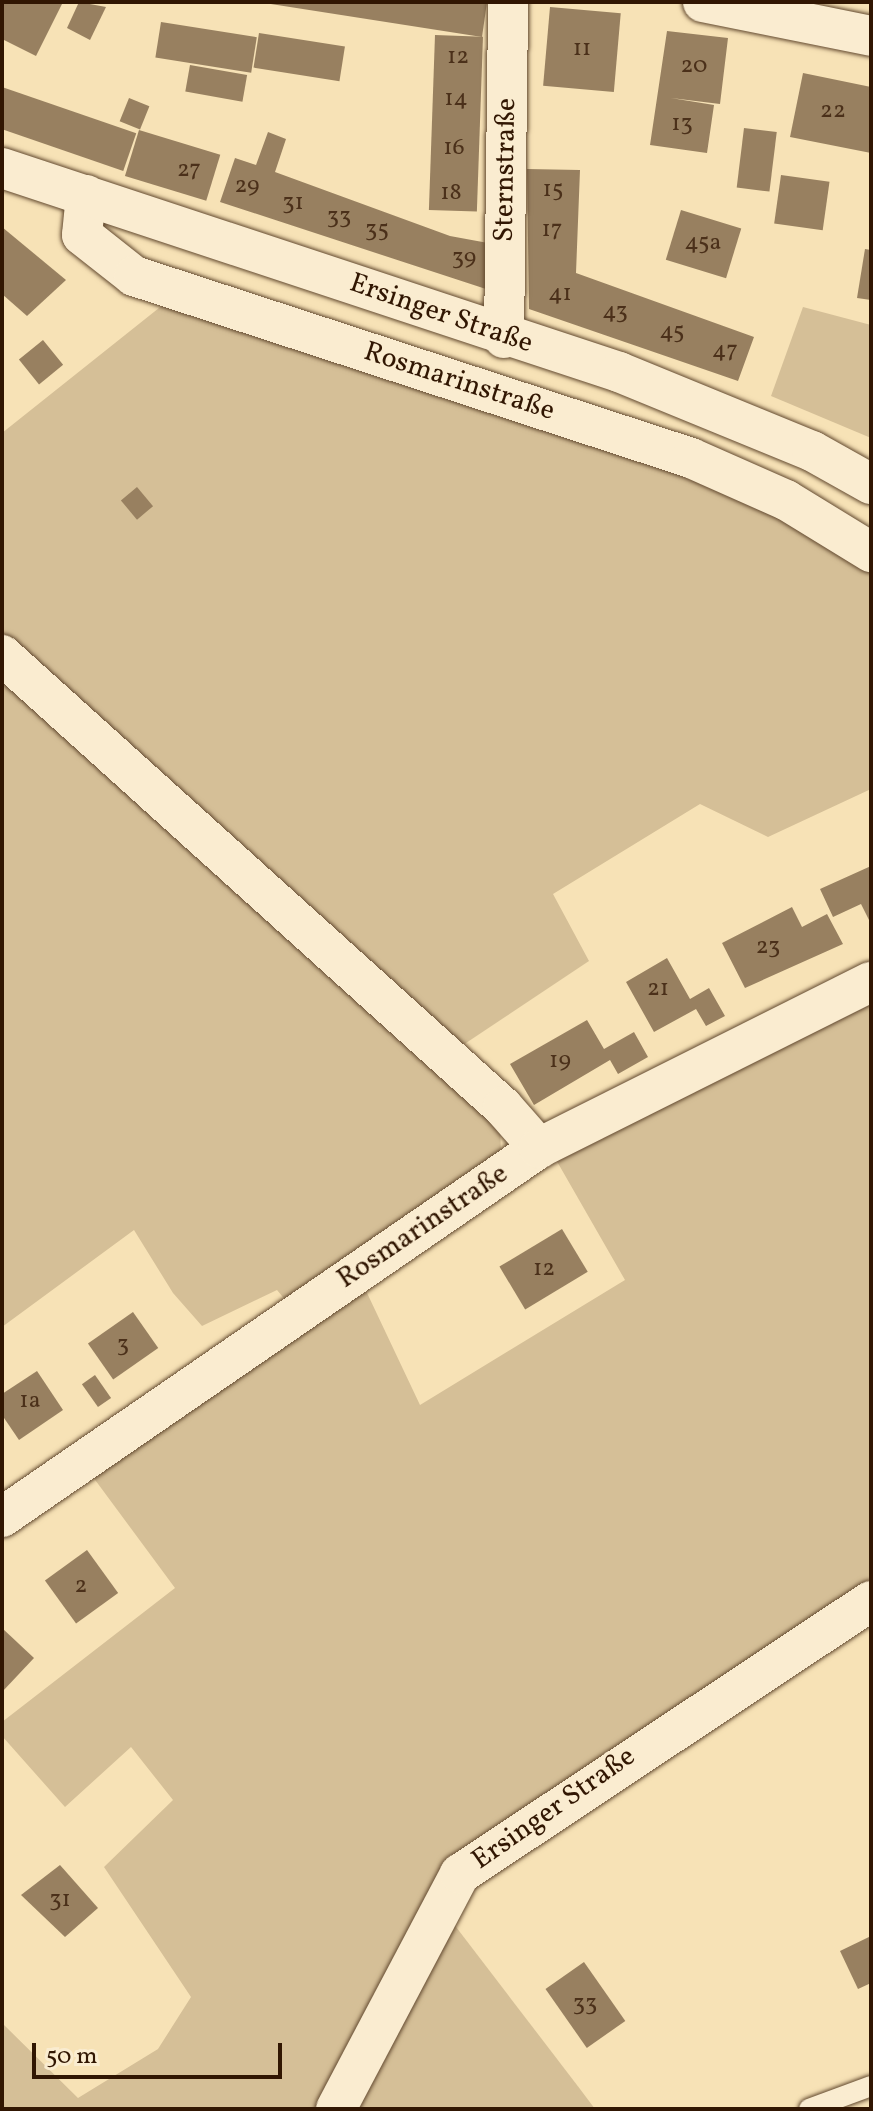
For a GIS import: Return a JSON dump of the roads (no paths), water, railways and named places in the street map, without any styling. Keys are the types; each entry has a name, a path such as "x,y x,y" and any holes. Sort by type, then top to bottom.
{"street":[{"name":"Sternstraße","path":"504,338 508,2"},
{"path":"703,2 871,36"},
{"name":"Ersinger Straße","path":"2,168 504,338 619,372 812,451 871,484"},
{"name":"Rosmarinstraße","path":"86,195 82,235 134,276 691,458 786,500 871,552"},
{"path":"7,659 503,1107 539,1148"},
{"name":"Rosmarinstraße","path":"2,1517 539,1148 871,982"},
{"name":"Ersinger Straße","path":"336,2109 460,1874 871,1601"}],"lane":[{"path":"809,2109 871,2086"}]}
